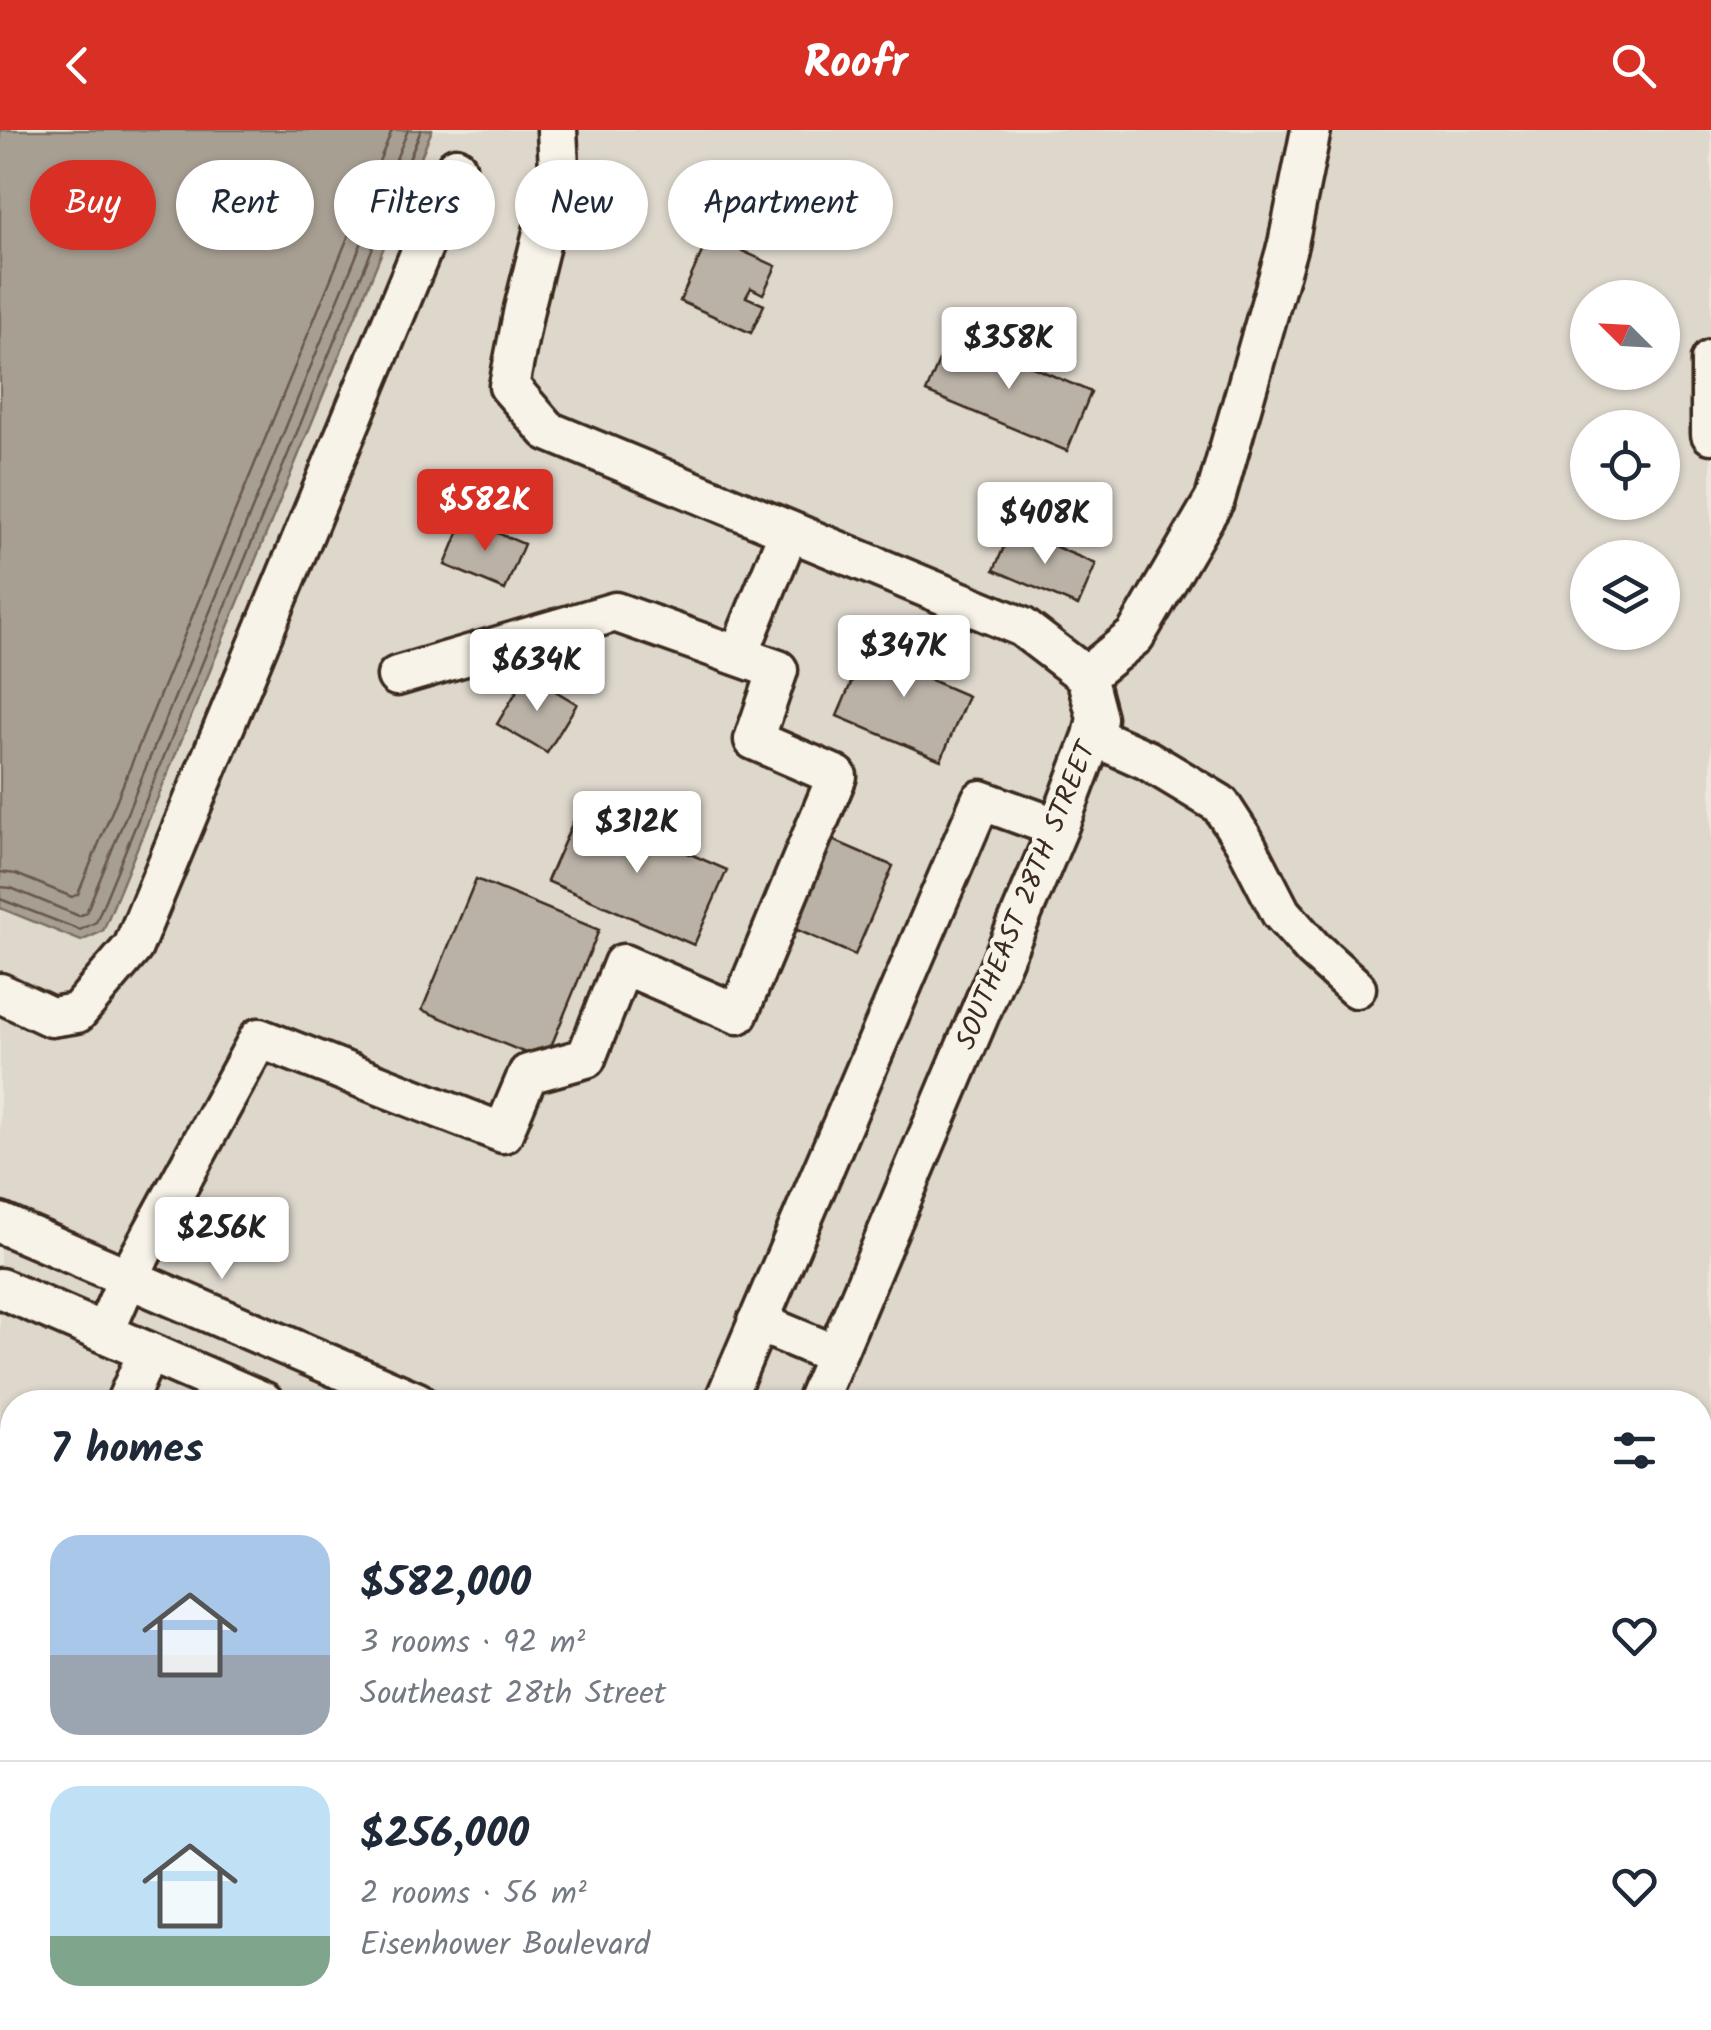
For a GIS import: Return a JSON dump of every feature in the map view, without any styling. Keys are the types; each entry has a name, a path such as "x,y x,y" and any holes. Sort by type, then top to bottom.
{"street":[{"path":"557,130 559,168 509,386 548,431 1022,627 1086,676 1135,636 1216,500 1288,244 1311,130"},
{"path":"0,993 51,1017 78,1013 133,947 422,250"},
{"path":"1711,360 1711,434"},
{"path":"738,656 790,531"},
{"path":"104,1333 128,1278 260,1038 503,1133 528,1074 586,1058 622,964 738,1014 837,776 754,740 778,670 615,612 397,676"},
{"name":"SOUTHEAST 28TH STREET","path":"821,1390 1093,736 1096,718 1086,676"},
{"path":"1093,736 1148,760 1220,804 1281,913 1356,988"},
{"path":"729,1390 982,800 1058,828"},
{"path":"0,1223 389,1390"},
{"path":"0,1288 236,1390"},
{"path":"757,1322 836,1355"},
{"path":"131,1390 148,1352"}],"shaded area":[{"path":"432,130 1711,130 1711,1390 0,1390 0,908 81,941 103,931 383,250 495,250 495,160 420,160"}],"water":[{"path":"0,130 432,130 420,160 334,160 334,250 383,250 103,931 81,941 0,908"}],"building":[{"path":"703,250 740,250 776,266 763,294 751,288 746,297 764,305 751,333 680,301"},
{"path":"951,332 1091,392 1067,451 926,392"},
{"path":"464,519 524,544 505,590 445,565"},
{"path":"1012,528 1096,564 1078,606 994,570"},
{"path":"902,634 937,649 926,678 968,696 941,760 837,716 863,655 888,666"},
{"path":"527,674 577,704 547,753 497,724"},
{"path":"580,806 727,870 694,945 547,881"},
{"path":"833,840 893,866 855,955 795,929"},
{"path":"476,879 599,930 545,1061 422,1010"}]}
